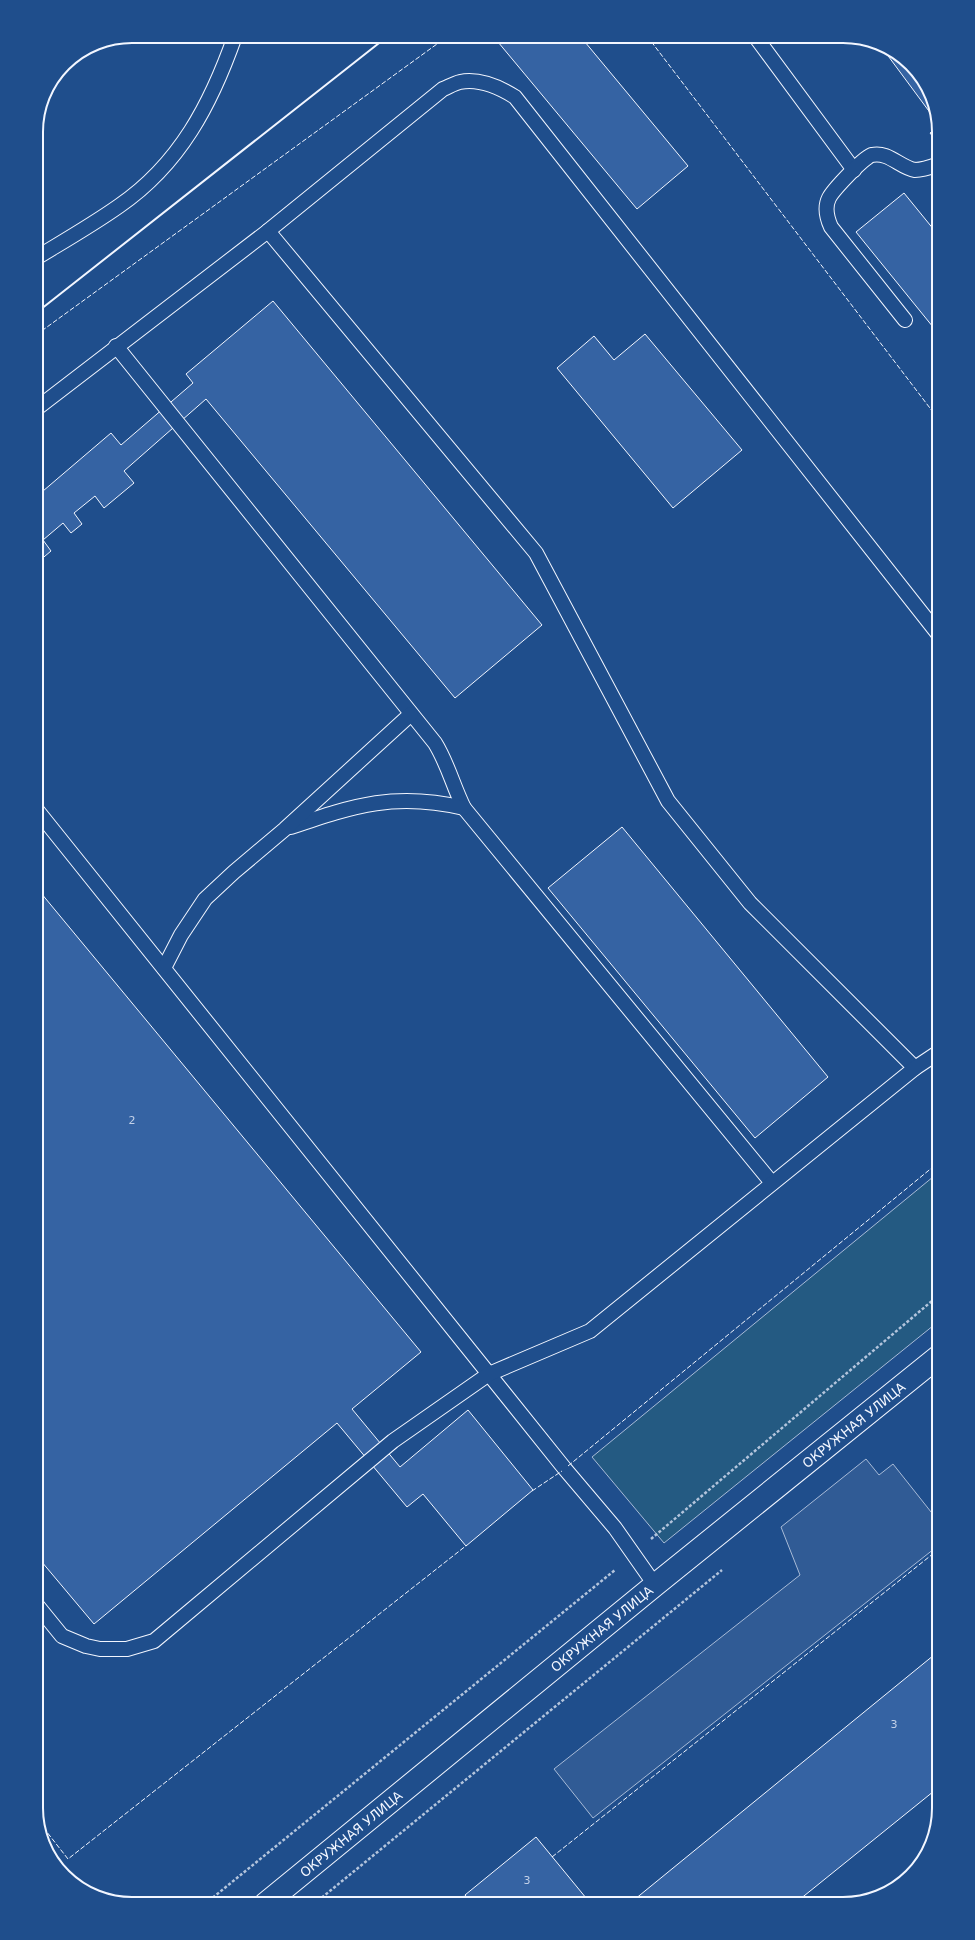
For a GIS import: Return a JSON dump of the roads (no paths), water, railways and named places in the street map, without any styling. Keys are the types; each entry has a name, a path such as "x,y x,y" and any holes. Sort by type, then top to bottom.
{"main road":[{"name":"ОКРУЖНАЯ УЛИЦА","path":"274,1897 655,1584 932,1362"}],"lane":[{"path":"43,254 120,206 154,177 184,142 204,112 221,75 232,43"},
{"path":"760,43 854,170"},
{"path":"43,403 116,346 268,231 443,89 460,82 478,82 496,86 515,97 932,626"},
{"path":"904,320 831,227 826,214 829,198 861,161 872,154 882,155 914,170 927,169 932,167"},
{"path":"268,231 536,553 668,801 750,903 915,1068"},
{"path":"116,346 435,743 446,761 457,794 464,808 772,1183"},
{"path":"164,968 181,935 205,899 234,872 285,829 411,714"},
{"path":"285,829 338,811 377,802 415,800 435,801 464,808"},
{"path":"43,818 564,1469 615,1528 655,1584"},
{"path":"43,1613 62,1636 86,1646 100,1649 127,1649 154,1641 393,1441 489,1374 590,1332 772,1183 915,1068 932,1057"}]}
